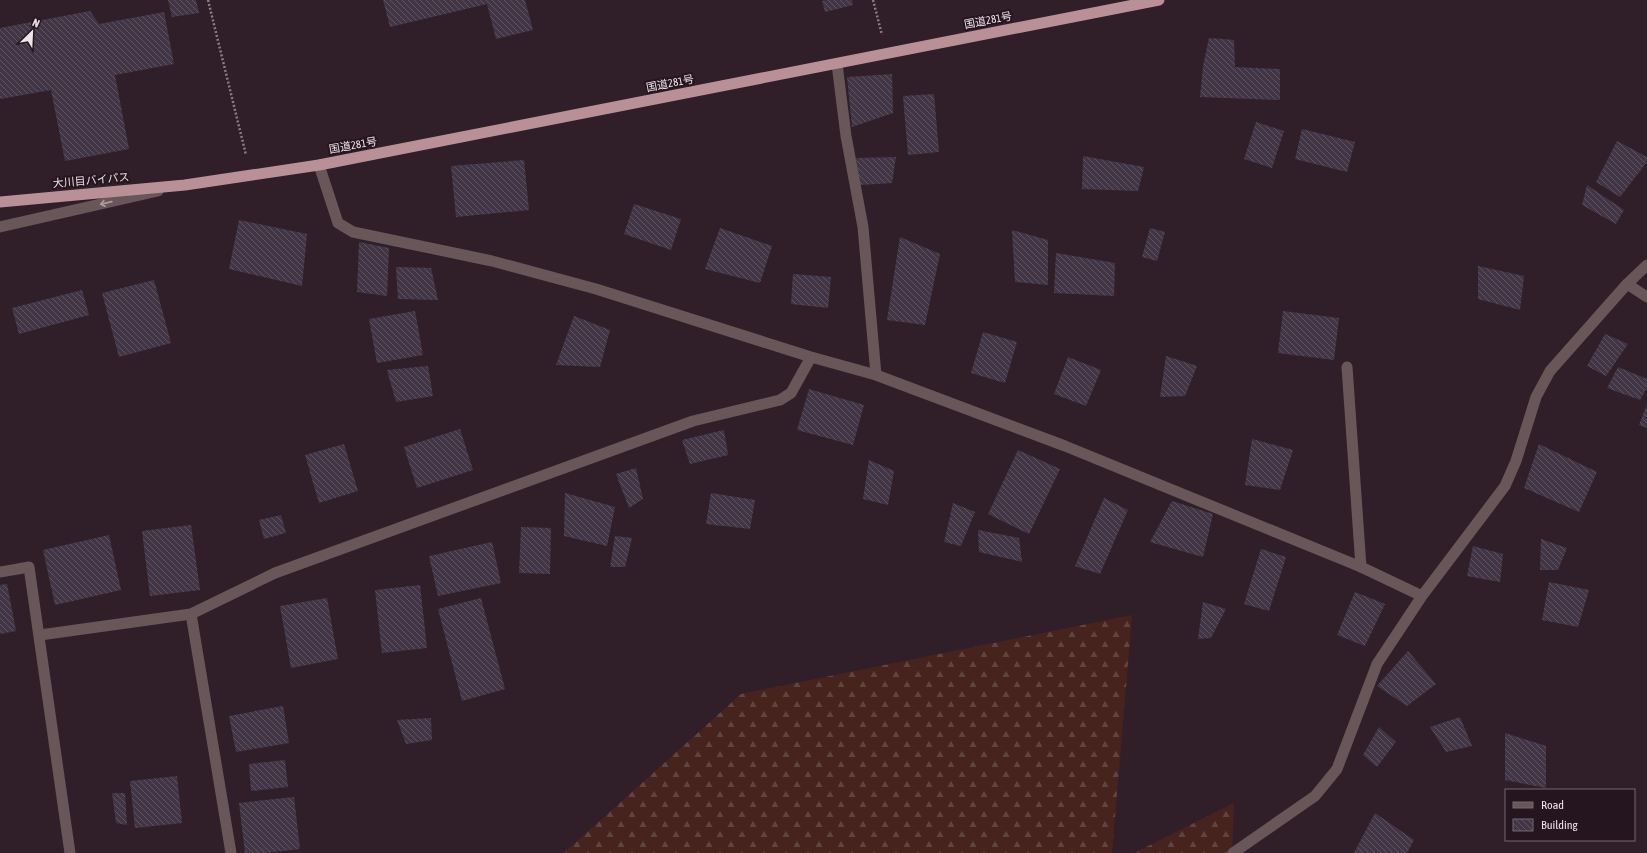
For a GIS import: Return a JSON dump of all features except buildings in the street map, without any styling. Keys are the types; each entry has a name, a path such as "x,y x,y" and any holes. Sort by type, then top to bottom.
{"highway":[{"name":"国道281号","path":"185,185 320,165 1159,0"},
{"name":"大川目バイパス","path":"0,202 185,185"}],"street":[{"path":"837,64 846,136 863,227 876,375"},
{"path":"320,165 338,223 353,232 492,261 596,289 811,357 876,375 1065,446 1361,567 1422,596"},
{"path":"0,227 185,185"},
{"path":"1233,853 1315,796 1337,769 1377,664 1422,596 1505,486 1516,461 1536,396 1550,371 1627,284 1647,265"},
{"path":"1627,284 1647,297"},
{"path":"40,635 191,614 275,573 693,421 780,400 792,393 811,357"},
{"path":"1347,367 1361,567"},
{"path":"0,572 29,568 40,635 70,853"},
{"path":"191,614 231,853"}],"path":[{"path":"208,0 251,175"},
{"path":"874,0 886,53"}],"green space":[{"path":"1132,615 1112,853 564,853 741,694"},
{"path":"1234,803 1232,853 1134,853"}]}
